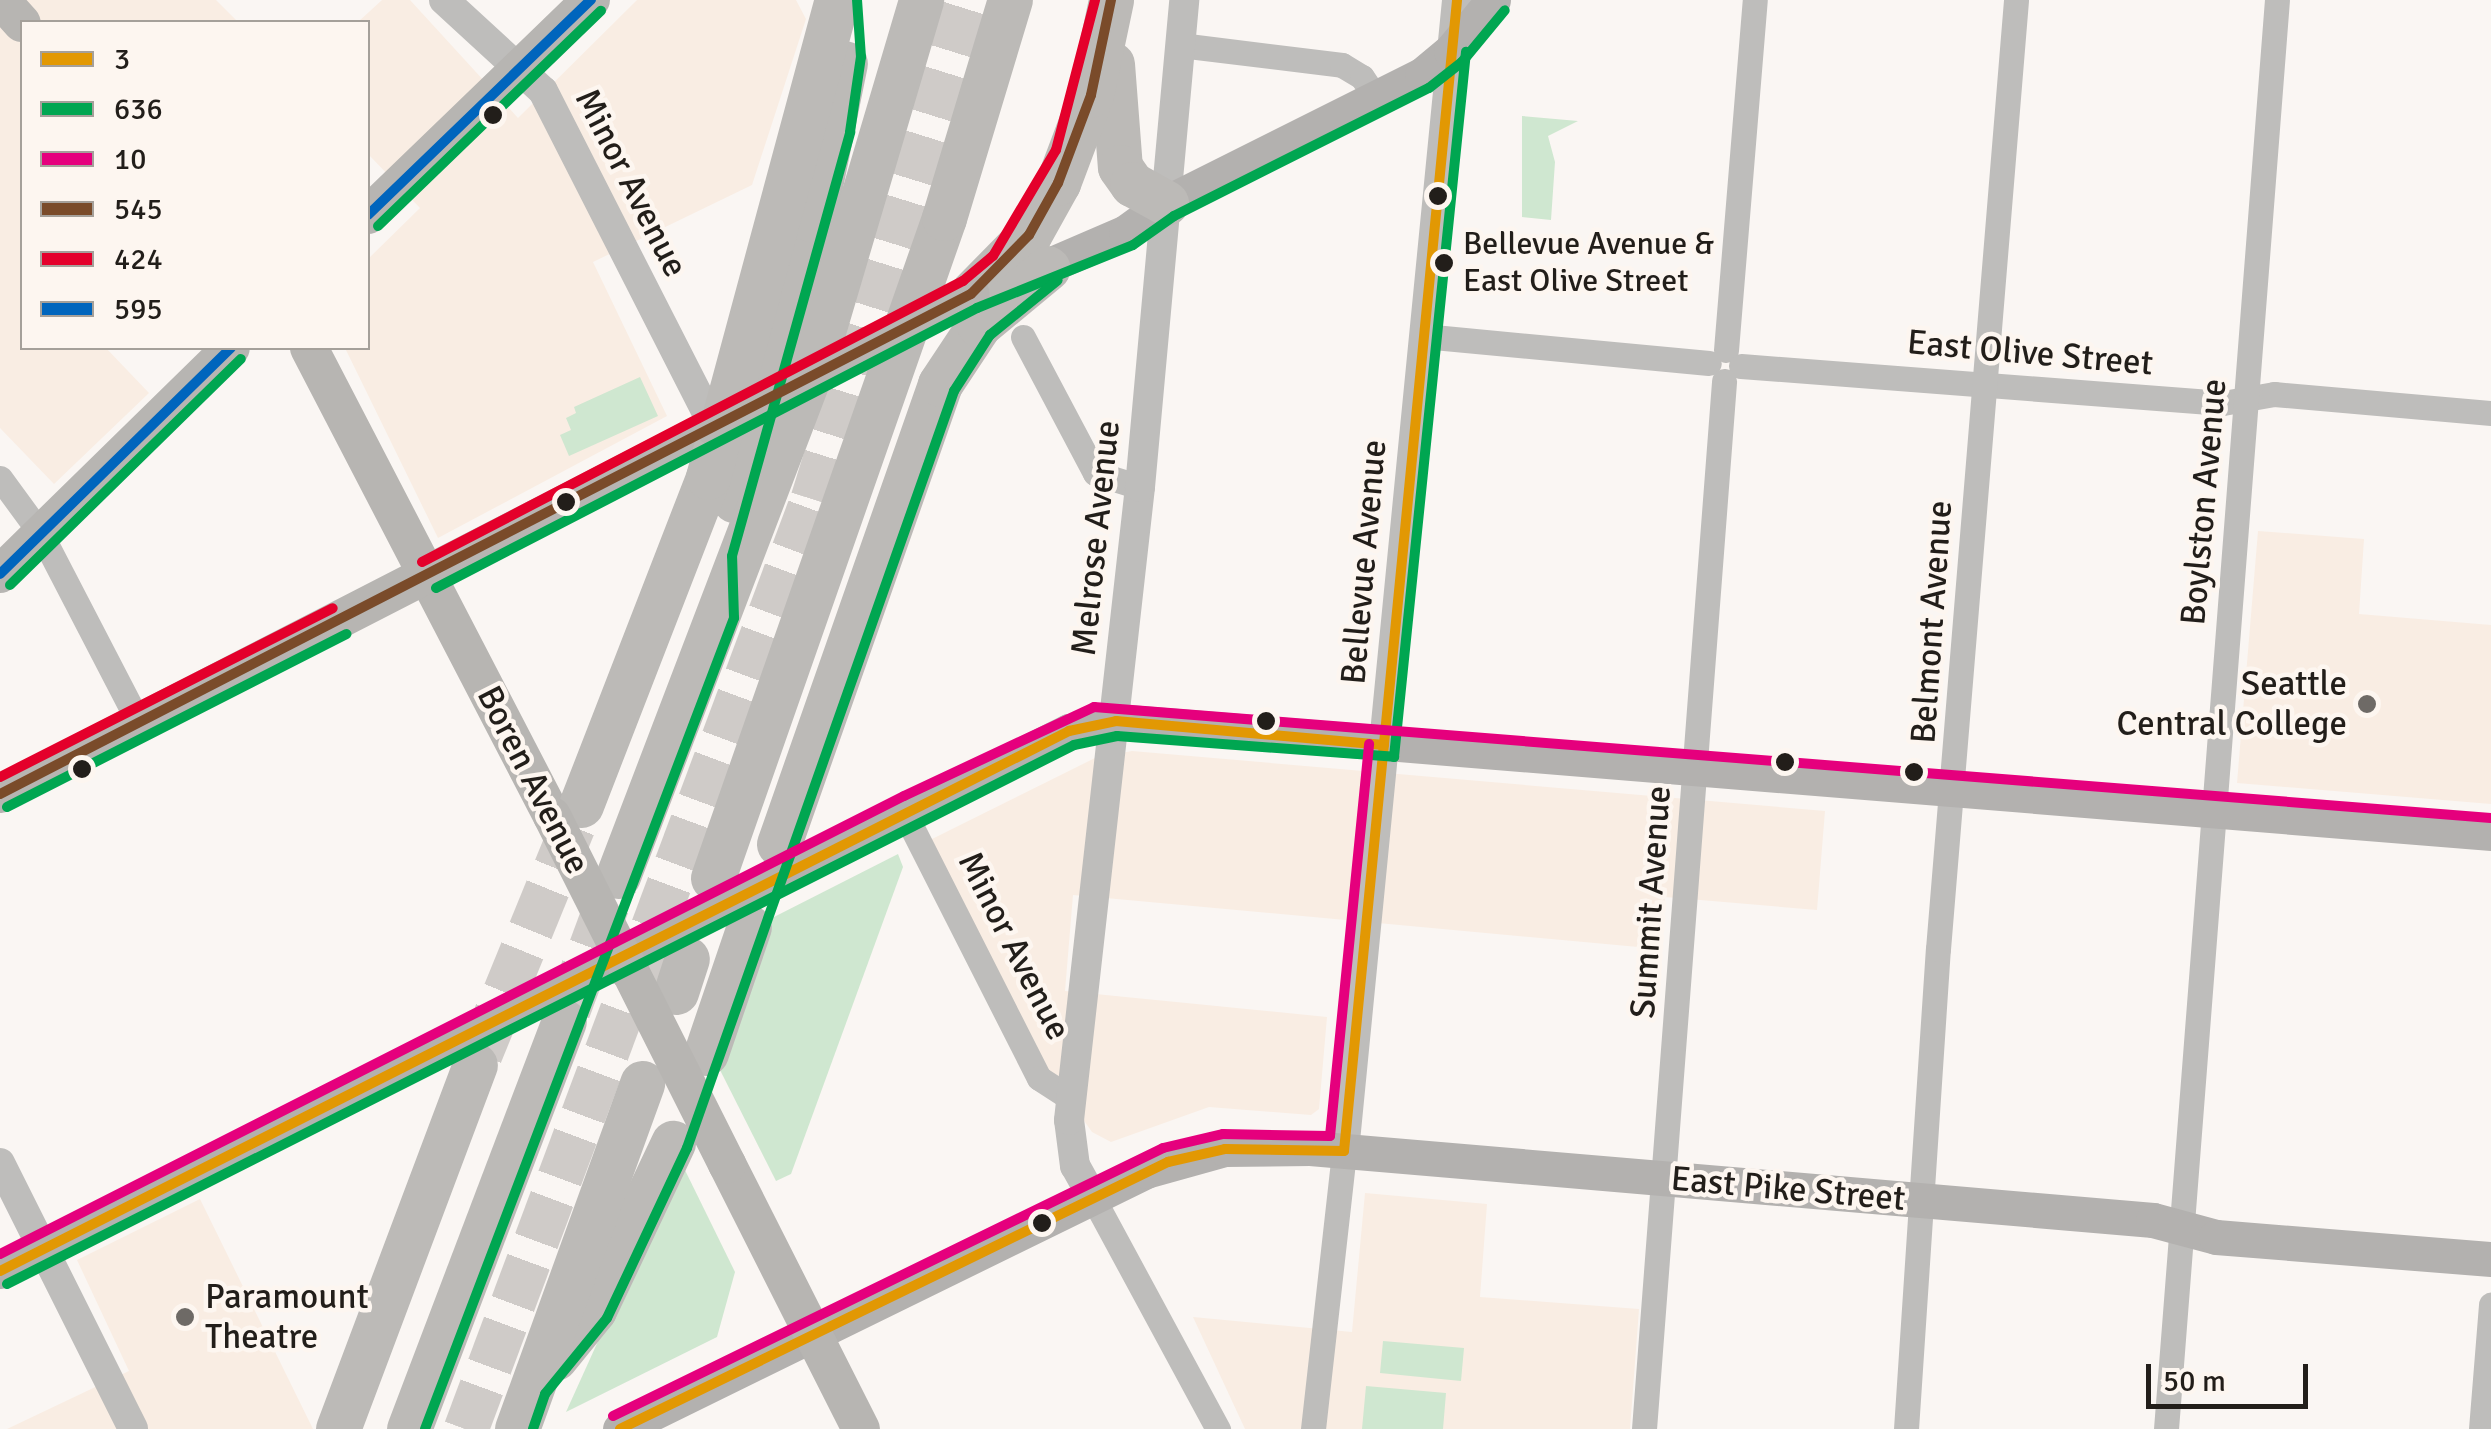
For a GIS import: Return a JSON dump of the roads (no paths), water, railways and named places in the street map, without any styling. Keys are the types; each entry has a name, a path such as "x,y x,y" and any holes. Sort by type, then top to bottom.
{"highway":[{"path":"618,876 720,614 843,272 921,0"},
{"path":"713,878 944,218 1010,0"},
{"path":"1110,4 1120,167 1132,184 1166,203"},
{"path":"970,294 1027,237 1058,184 1091,94 1110,4"},
{"path":"720,614 717,554 835,130 841,7"},
{"path":"582,805 708,477 841,7"},
{"path":"780,844 940,384 979,325 1048,268"},
{"path":"706,1053 750,927"},
{"path":"410,1429 564,1021"},
{"path":"338,1429 475,1065"},
{"path":"517,1429 642,1084"},
{"path":"532,1387 594,1310 673,1143"},
{"path":"394,1429 426,1382"}],"main road":[{"path":"1,0 20,21"},
{"path":"370,212 591,0"},
{"path":"0,794 673,449 705,411 970,294 1048,268 1126,232 1166,203 1376,98 1451,51 1494,0"},
{"path":"0,574 229,350"},
{"name":"Boren Avenue","path":"310,350 430,575 860,1429"},
{"path":"0,1271 1069,730 1116,721 2491,833"},
{"name":"East Pike Street","path":"620,1429 1093,1198 1209,1150 1344,1151 1921,1200 2180,1227 2216,1237 2491,1259"}],"street":[{"name":"Minor Avenue","path":"444,0 543,91 705,411"},
{"name":"Melrose Avenue","path":"1093,1198 1073,1157 1073,1100 1140,486 1184,0"},
{"name":"Bellevue Avenue","path":"1313,1429 1457,0"},
{"name":"Summit Avenue","path":"1644,1429 1755,0"},
{"name":"Belmont Avenue","path":"1906,1429 2016,0"},
{"name":"Boylston Avenue","path":"2166,1429 2277,0"},
{"path":"1180,46 1342,65 1362,78 1376,98"},
{"name":"East Olive Street","path":"1424,336 1725,365 2222,403 2274,394 2491,413"},
{"path":"1023,337 1095,473 1140,486"},
{"path":"0,478 41,534 139,724"},
{"name":"Minor Avenue","path":"904,812 1039,1078 1073,1100"},
{"path":"0,1163 133,1429"},
{"path":"1093,1198 1218,1429"},
{"path":"2481,1429 2491,1304"}],"tunnel":[{"path":"466,1429 813,499 968,0"},
{"path":"480,1054 579,812"},
{"path":"568,1010 615,883"}],"place":[{"name":"Bellevue Avenue & East Olive Street","path":"1444,263"},
{"name":"Seattle Central College","path":"2367,704"},
{"name":"Paramount Theatre","path":"185,1317"}]}
